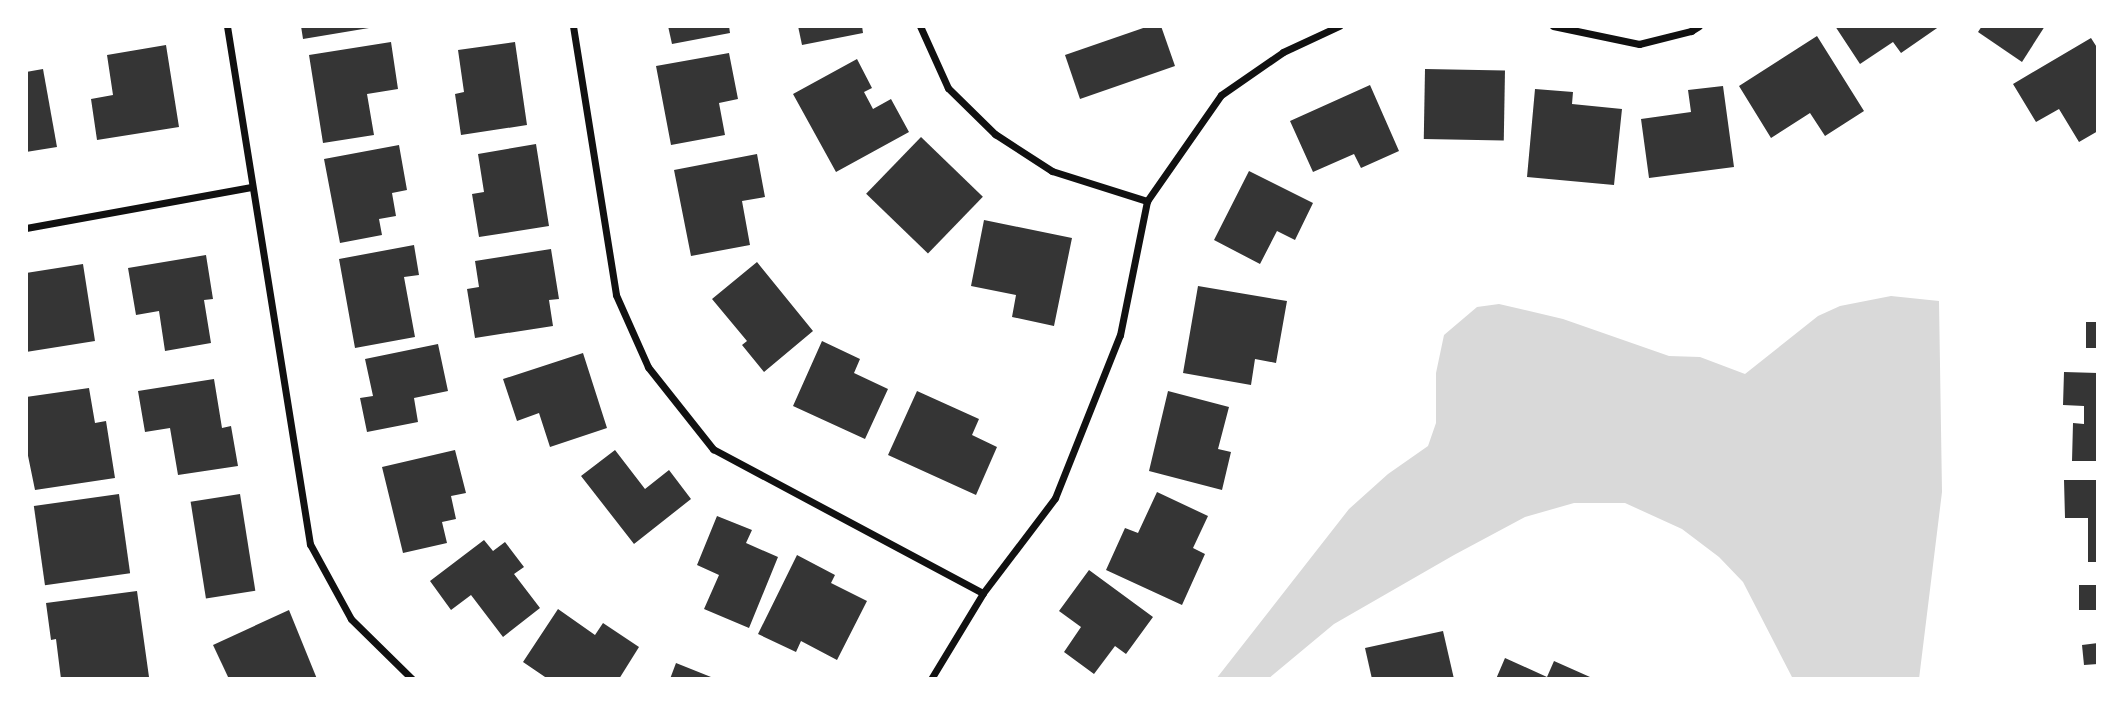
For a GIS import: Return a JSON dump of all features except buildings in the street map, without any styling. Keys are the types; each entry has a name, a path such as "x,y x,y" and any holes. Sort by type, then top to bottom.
{"street":[{"path":"227,26 310,544 351,619 412,679"},
{"path":"573,26 616,295 648,367 713,449 983,593"},
{"path":"919,26 948,88 995,134 1052,171 1147,201"},
{"path":"931,679 983,593 1055,498 1120,335 1147,201 1221,94 1283,52 1339,26"},
{"path":"1553,26 1639,44 1691,31 1699,26"},
{"path":"26,228 251,187"}],"shaded area":[{"path":"1891,296 1939,301 1942,492 1919,679 1793,679 1743,582 1719,557 1682,529 1625,503 1574,503 1525,517 1334,624 1268,679 1216,679 1349,509 1388,474 1428,446 1436,423 1436,373 1444,335 1477,307 1499,304 1563,319 1669,356 1700,357 1745,374 1818,316 1840,306"}]}
